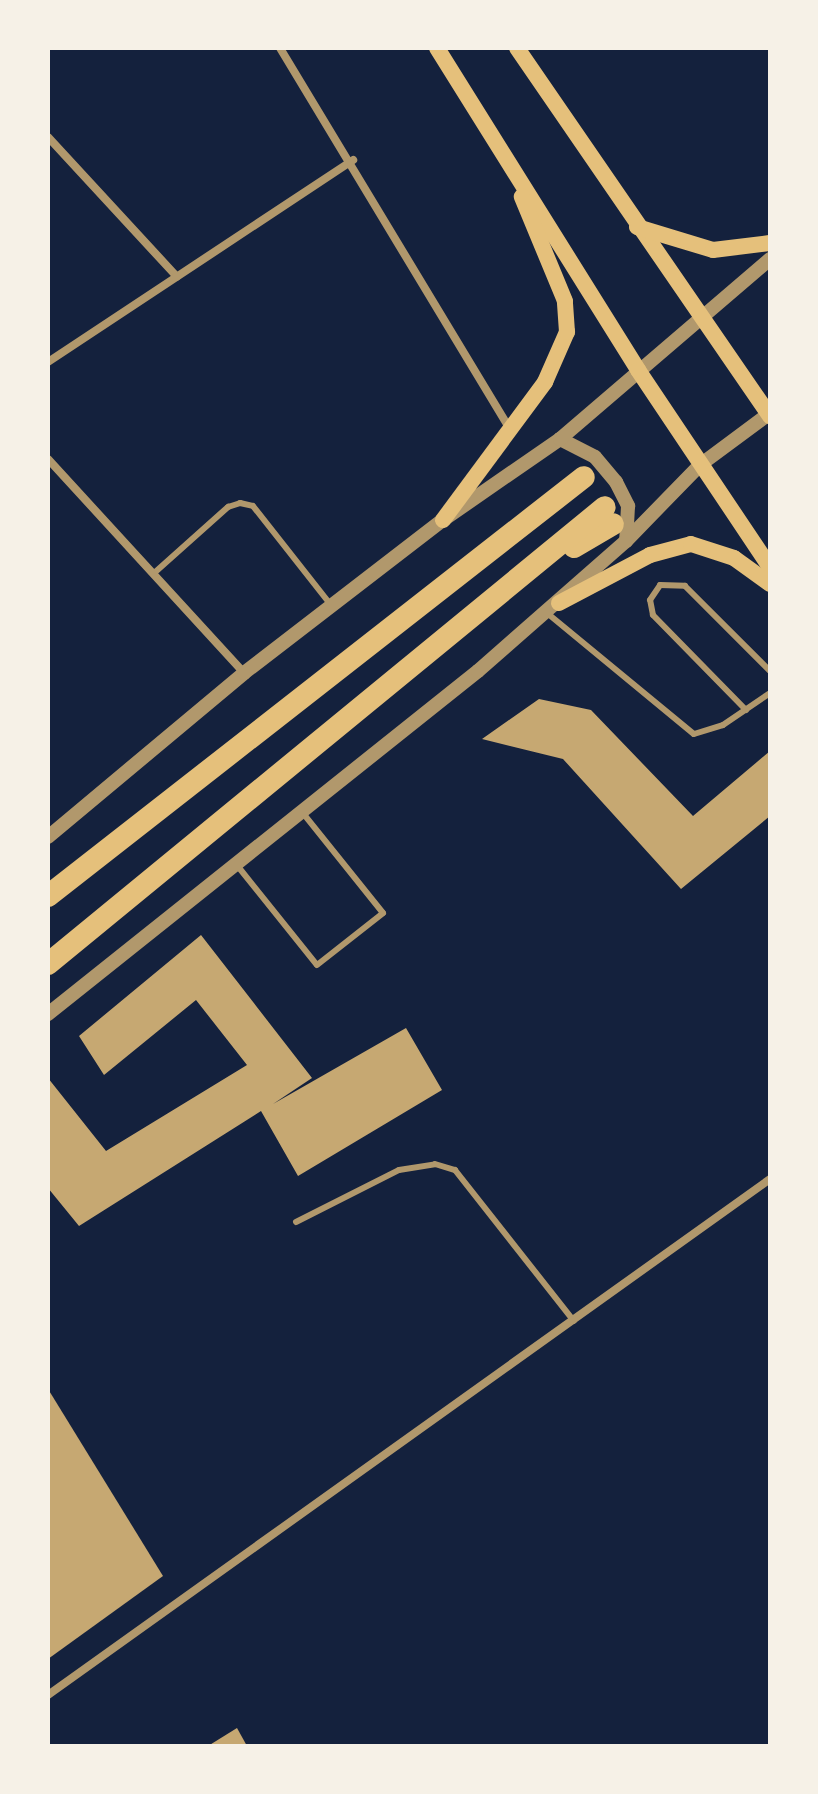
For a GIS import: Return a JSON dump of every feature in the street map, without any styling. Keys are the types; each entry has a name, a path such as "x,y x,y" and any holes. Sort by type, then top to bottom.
{"highway":[{"path":"48,896 584,477"},
{"path":"48,964 531,572 615,524"}],"main road":[{"path":"437,48 638,370 770,567"},
{"path":"517,48 637,227 769,414"},
{"path":"443,520 545,382 567,332 565,301 550,259 497,140"},
{"path":"637,227 713,250 770,243"},
{"path":"553,608 650,555 691,544 734,558 770,584"}],"street":[{"path":"280,48 353,160 511,431"},
{"path":"48,137 177,277"},
{"path":"48,362 353,160"},
{"path":"48,837 244,673 443,520 560,439 770,259"},
{"path":"615,524 769,414"},
{"path":"48,1014 553,608 628,506 616,482 595,457 560,439"},
{"path":"48,459 244,673"},
{"path":"48,1695 282,1523 574,1321 770,1179"}],"lane":[{"path":"153,574 228,507 240,503 253,506 332,606"},
{"path":"746,710 653,615 650,600 660,585 685,586 770,671"},
{"path":"553,608 694,734 716,729 770,693"},
{"path":"236,864 317,965 383,913 302,812"},
{"path":"296,1222 399,1170 435,1164 455,1170 574,1321"}],"building":[{"path":"539,699 591,710 693,816 770,751 770,816 681,889 563,759 482,739"},
{"path":"201,935 312,1078 273,1104 406,1028 442,1090 298,1176 261,1111 79,1226 48,1188 48,1078 106,1151 247,1065 196,1000 104,1075 79,1036"},
{"path":"48,1389 163,1576 48,1659"},
{"path":"237,1728 247,1746 208,1746"}]}
